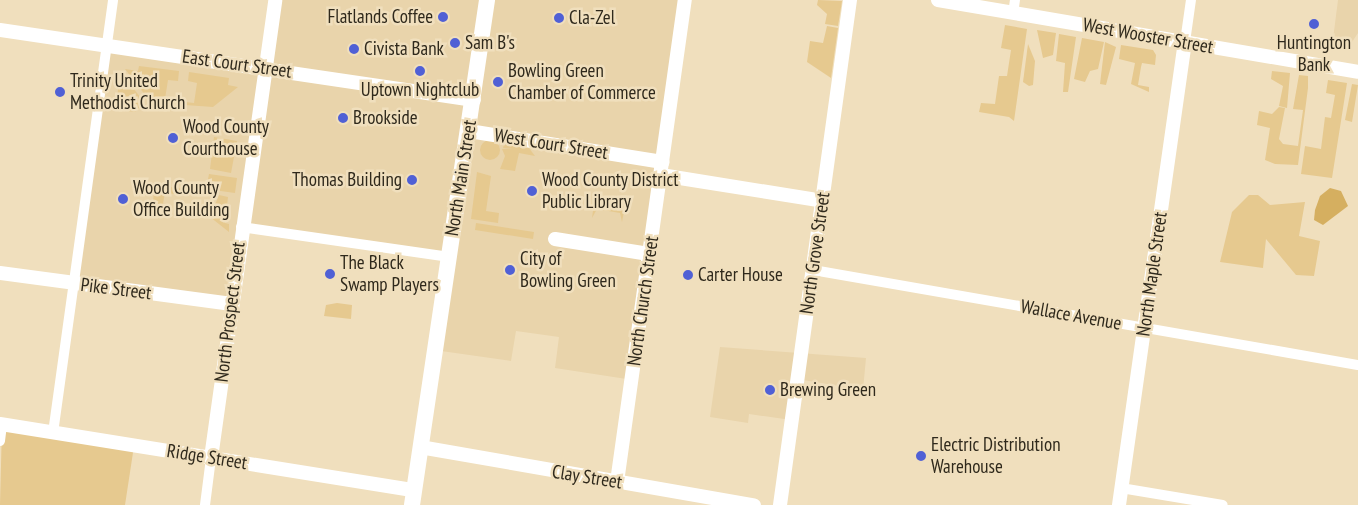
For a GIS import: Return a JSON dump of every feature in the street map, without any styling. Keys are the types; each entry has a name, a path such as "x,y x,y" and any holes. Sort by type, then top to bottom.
{"main road":[{"name":"North Main Street","path":"413,498 448,257 474,100 487,0"}],"street":[{"path":"53,433 113,0"},
{"name":"North Prospect Street","path":"205,505 241,227 275,0"},
{"name":"North Church Street","path":"617,482 685,0"},
{"name":"North Grove Street","path":"780,505 850,0"},
{"name":"West Wooster Street","path":"938,0 1014,7 1185,42 1358,72"},
{"path":"1185,42 1191,0"},
{"name":"East Court Street","path":"0,30 474,100"},
{"name":"North Maple Street","path":"1119,505 1185,42"},
{"name":"West Court Street","path":"469,131 823,201"},
{"path":"241,227 448,257"},
{"path":"556,239 650,254"},
{"name":"Wallace Avenue","path":"813,270 1358,364"},
{"name":"Pike Street","path":"0,273 232,304"},
{"path":"0,441 1,425"},
{"name":"Ridge Street","path":"1,425 211,458 413,498"},
{"name":"Clay Street","path":"420,447 754,505"},
{"path":"1121,488 1223,505"}],"shaded area":[{"path":"275,0 685,0 633,380 555,368 559,337 516,331 511,361 434,350 448,257 242,227 232,304 74,284 107,45 264,68"},
{"path":"818,0 842,1 838,26 825,24 827,14 817,5"},
{"path":"1338,0 1358,0 1358,33 1352,42 1333,39"},
{"path":"1005,25 1027,29 1014,121 1009,117 979,112 981,103 995,104 999,76 1007,76 1011,50 1001,48"},
{"path":"827,26 838,28 831,78 807,62 810,41 823,43"},
{"path":"1037,30 1056,33 1053,55 1043,58"},
{"path":"1059,34 1076,37 1068,92 1063,92 1065,63 1056,61"},
{"path":"1082,38 1104,42 1098,69 1090,71 1085,82 1074,79"},
{"path":"1105,42 1116,47 1106,85 1100,84"},
{"path":"1028,44 1035,61 1033,85 1029,86 1023,82"},
{"path":"1121,45 1153,50 1156,55 1155,65 1142,63 1141,67 1138,85 1149,87 1149,92 1131,84 1135,63 1119,59"},
{"path":"139,66 179,71 178,81 168,80 165,99 176,101 175,104 149,100 125,69 138,71"},
{"path":"120,71 144,102 135,112 116,109"},
{"path":"1272,71 1290,73 1287,108 1279,106 1283,86 1271,79"},
{"path":"189,72 229,78 228,85 238,87 213,107 185,105 185,102 194,103 197,83 188,81"},
{"path":"1299,75 1308,76 1308,88 1298,165 1275,164 1265,160 1270,128 1257,125 1259,111 1272,114 1279,107 1285,108 1279,139 1283,144 1298,146 1303,110 1293,109"},
{"path":"1328,80 1347,83 1332,178 1301,174 1305,146 1321,149 1325,117 1331,118 1335,95 1326,93"},
{"path":"1352,84 1358,85 1352,122 1345,120"},
{"path":"214,137 237,141 231,173 210,169"},
{"path":"490,140 497,143 500,150 497,157 490,160 483,157 480,150 483,143"},
{"path":"504,144 529,148 535,156 519,153 515,171 500,169 505,156 502,149 513,148 503,148"},
{"path":"477,172 491,176 486,211 499,213 498,223 471,219"},
{"path":"209,174 237,178 235,193 206,189"},
{"path":"155,185 192,190 185,195 165,193 162,209 152,208"},
{"path":"1330,188 1341,191 1348,206 1323,225 1314,220 1315,210 1320,196"},
{"path":"219,195 228,197 225,223 229,224 229,232 210,217"},
{"path":"1249,195 1258,195 1270,205 1305,202 1299,236 1320,241 1314,276 1296,275 1266,239 1263,268 1220,262 1232,212"},
{"path":"595,196 608,207 618,205 621,208 625,206 620,200 625,200 626,201 622,222 620,213 597,209 592,218"},
{"path":"476,223 534,232 533,239 475,230"},
{"path":"337,303 352,305 351,319 324,316 326,305"},
{"path":"720,347 866,358 863,390 797,379 791,420 749,414 748,423 710,417"},
{"path":"2,425 134,446 125,505 0,505"}],"place":[{"name":"Flatlands Coffee","path":"443,17"},
{"name":"Cla-Zel","path":"559,18"},
{"name":"Huntington Bank","path":"1314,24"},
{"name":"Sam B's","path":"455,43"},
{"name":"Civista Bank","path":"354,49"},
{"name":"Uptown Nightclub","path":"420,71"},
{"name":"Bowling Green Chamber of Commerce","path":"498,82"},
{"name":"Trinity United Methodist Church","path":"60,92"},
{"name":"Brookside","path":"343,118"},
{"name":"Wood County Courthouse","path":"173,138"},
{"name":"Thomas Building","path":"412,180"},
{"name":"Wood County District Public Library","path":"532,191"},
{"name":"Wood County Office Building","path":"123,199"},
{"name":"City of Bowling Green","path":"510,270"},
{"name":"The Black Swamp Players","path":"330,274"},
{"name":"Carter House","path":"688,275"},
{"name":"Brewing Green","path":"770,390"},
{"name":"Electric Distribution Warehouse","path":"921,456"}]}
